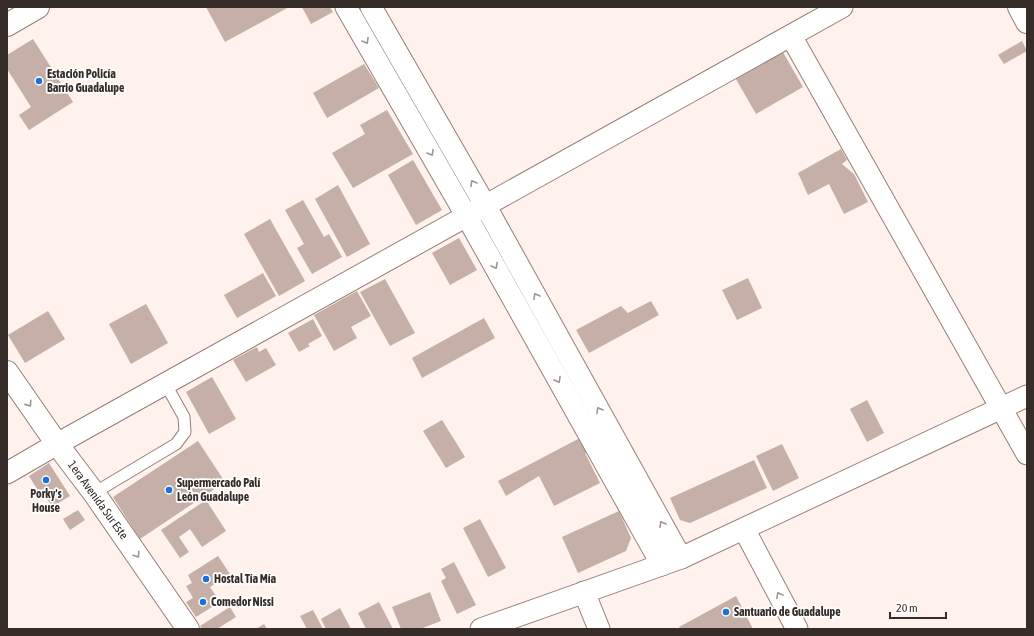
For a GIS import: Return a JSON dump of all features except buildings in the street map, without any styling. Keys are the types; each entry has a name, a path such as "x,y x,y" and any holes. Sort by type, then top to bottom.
{"street":[{"path":"7,25 38,7"},
{"path":"346,7 466,215 672,562"},
{"path":"371,7 485,204 672,562"},
{"path":"7,473 485,204 842,7"},
{"path":"1019,7 1027,22"},
{"path":"791,36 1027,454"},
{"name":"1era Avenida Sur Este","path":"7,372 57,444 94,493 188,629"},
{"path":"481,629 672,562 1027,396"},
{"path":"744,529 797,629"},
{"path":"584,592 599,629"}],"lane":[{"path":"94,493 176,444 185,432 184,417 165,383"}],"place":[{"name":"Estación Policía Barrio Guadalupe","path":"39,81"},
{"name":"Porky's House","path":"46,480"},
{"name":"Supermercado Palí León Guadalupe","path":"169,490"},
{"name":"Hostal Tía Mía","path":"206,579"},
{"name":"Comedor Nissi","path":"203,602"},
{"name":"Santuario de Guadalupe","path":"726,612"}]}
